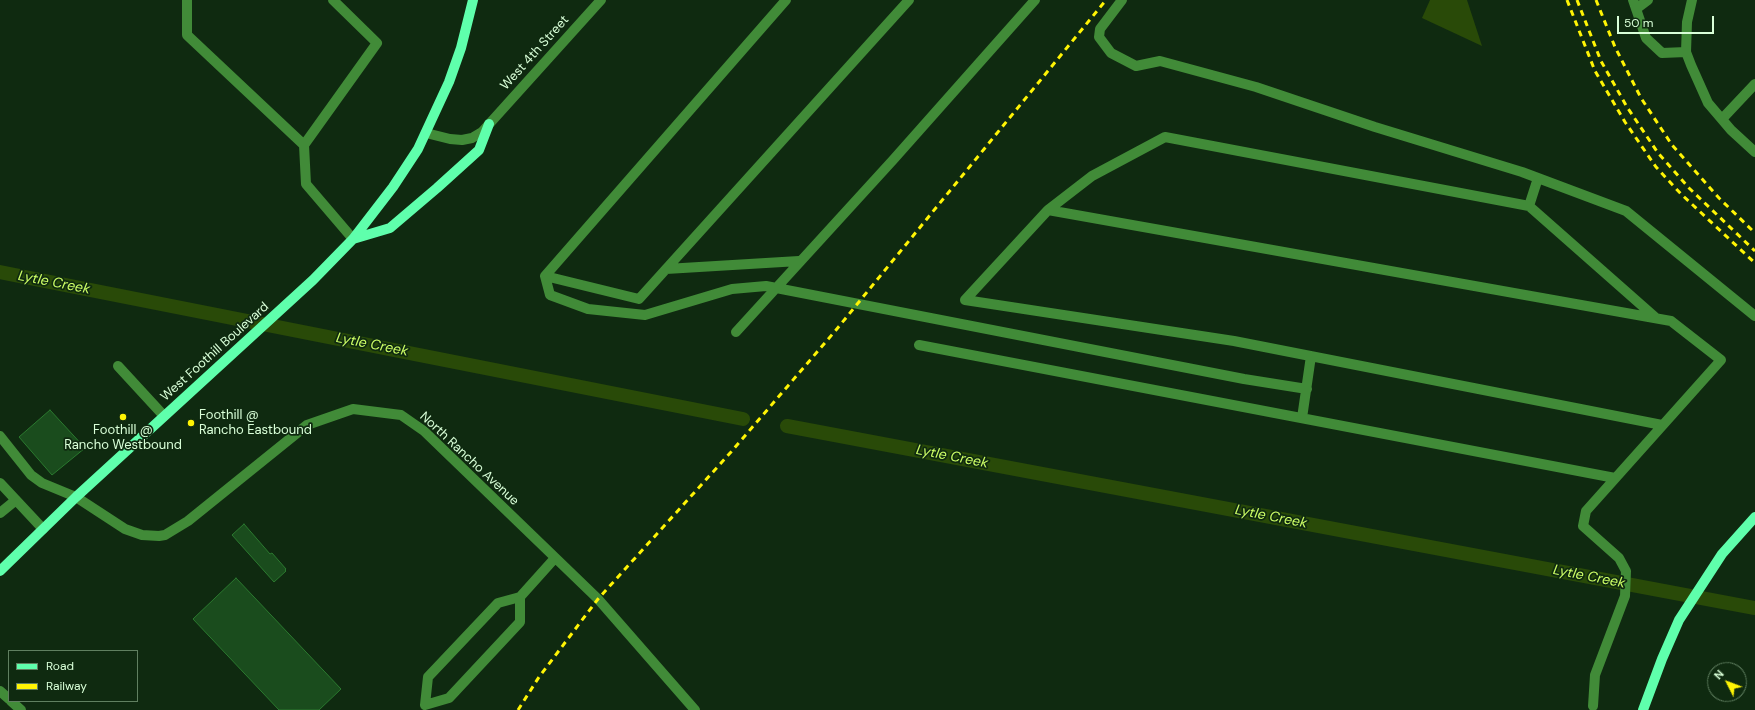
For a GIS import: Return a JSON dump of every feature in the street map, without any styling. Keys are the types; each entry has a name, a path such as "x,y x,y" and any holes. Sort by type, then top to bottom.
{"main road":[{"name":"West Foothill Boulevard","path":"0,571 76,497 313,280 353,239 393,187 418,149 449,82 473,0"},
{"path":"353,239 390,228 437,188 478,150 489,124"},
{"path":"1643,710 1662,659 1679,620 1722,554 1755,517"}],"street":[{"path":"187,0 187,35 304,145"},
{"path":"333,0 377,43 304,145 306,184 353,239"},
{"name":"West 4th Street","path":"426,133 450,139 462,140 472,138 489,124 601,0"},
{"path":"545,276 786,0"},
{"path":"545,276 638,299 909,0"},
{"path":"736,332 799,261 893,160 1035,0"},
{"path":"1122,0 1100,29 1099,37 1111,53 1136,66 1160,62 1256,88 1538,178 1626,211 1755,316"},
{"path":"1648,0 1634,4 1646,38 1662,53 1686,52"},
{"path":"1692,0 1687,22 1686,52 1708,103 1755,152"},
{"path":"1722,119 1755,84"},
{"path":"1656,318 1530,206 1165,137 1092,176 1048,210 965,300 1234,341 1662,425"},
{"path":"1530,206 1538,178"},
{"path":"1048,210 1671,321 1721,360 1586,511 1583,526 1619,558 1626,571 1625,596 1594,675 1594,709"},
{"path":"666,269 799,261"},
{"path":"545,276 550,295 588,309 645,315 732,289 766,286 1244,379 1307,389"},
{"path":"919,346 1615,478"},
{"path":"1302,418 1311,356"},
{"path":"118,366 164,416"},
{"name":"North Rancho Avenue","path":"0,436 31,475 37,480 76,497 125,529 142,535 159,536 165,535 188,521 307,425 353,409 400,415 418,426 598,599 695,710"},
{"path":"0,483 43,529"},
{"path":"0,513 16,500"},
{"path":"421,707 428,677 498,603 520,597 555,558"},
{"path":"421,707 449,698 520,622 520,597"},
{"path":"0,691 8,698"},
{"path":"12,702 21,710"}],"shaded area":[{"path":"1430,0 1467,0 1482,46 1422,18"}],"building":[{"path":"50,410 85,448 52,475 19,437"},
{"path":"244,524 270,554 272,553 286,569 286,571 274,582 232,535"},
{"path":"236,578 341,689 319,710 279,710 193,619"}],"waterway":[{"name":"Lytle Creek","path":"0,272 743,419"},
{"name":"Lytle Creek","path":"787,426 1755,608"}],"railway":[{"path":"518,710 539,677 598,599 731,452 836,330 1106,0"},
{"path":"1567,0 1595,71 1625,122 1656,167 1681,194 1755,263"},
{"path":"1577,0 1601,61 1627,107 1658,153 1689,188 1755,251"},
{"path":"1596,0 1615,47 1641,98 1672,145 1719,198 1755,233"}],"place":[{"name":"Foothill @ Rancho Westbound","path":"123,417"},
{"name":"Foothill @ Rancho Eastbound","path":"191,423"}]}
